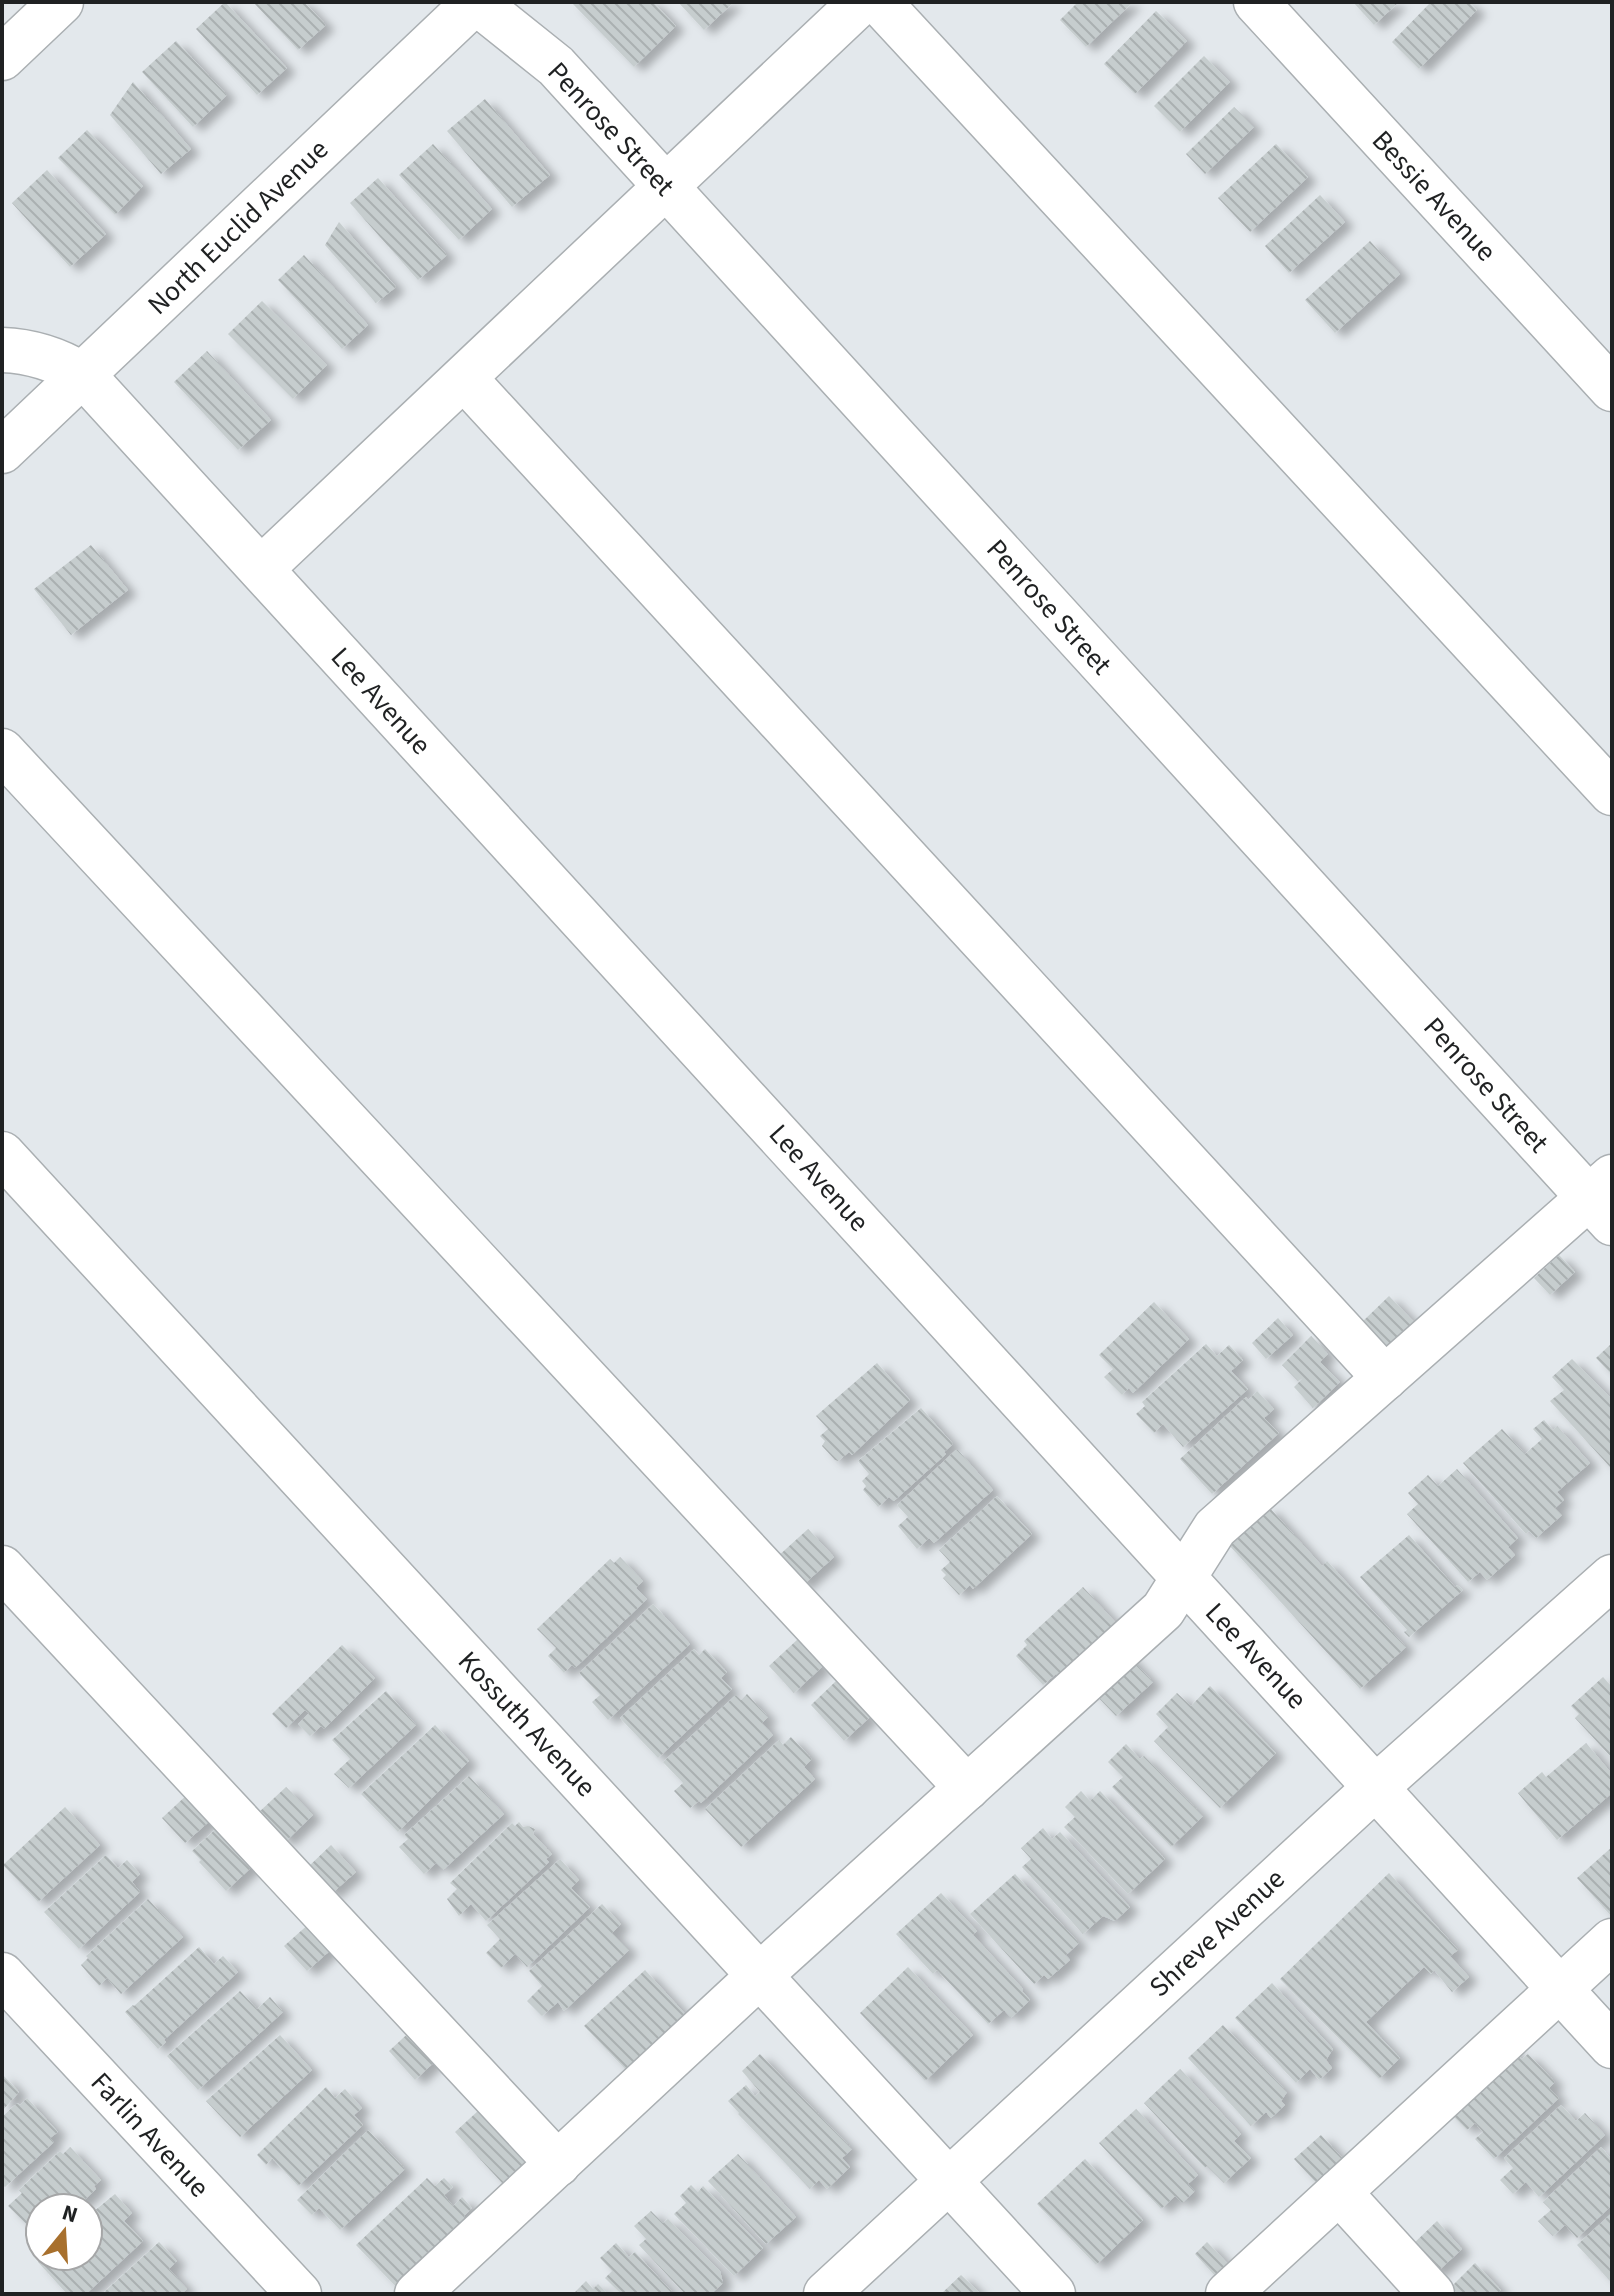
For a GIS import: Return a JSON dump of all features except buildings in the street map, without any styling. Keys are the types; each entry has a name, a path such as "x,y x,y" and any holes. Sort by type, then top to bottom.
{"street":[{"path":"4,52 61,2"},
{"name":"Penrose Street","path":"475,2 556,66 1604,1199"},
{"name":"North Euclid Avenue","path":"2,451 475,2"},
{"path":"261,569 861,2"},
{"path":"879,2 1612,793"},
{"name":"Bessie Avenue","path":"1256,2 1612,389"},
{"name":"Lee Avenue","path":"2,350 43,356 83,375 1612,2046"},
{"path":"464,378 1385,1378"},
{"path":"2,751 967,1788"},
{"name":"Kossuth Avenue","path":"2,1154 1053,2294"},
{"path":"417,2294 759,1976 1163,1610 1215,1528 1385,1378 1604,1199"},
{"path":"2,1568 558,2164"},
{"name":"Shreve Avenue","path":"826,2294 1376,1787 1612,1577"},
{"path":"1228,2294 1612,1941"},
{"name":"Farlin Avenue","path":"2,1975 299,2294"},
{"path":"1339,2192 1432,2294"}]}
